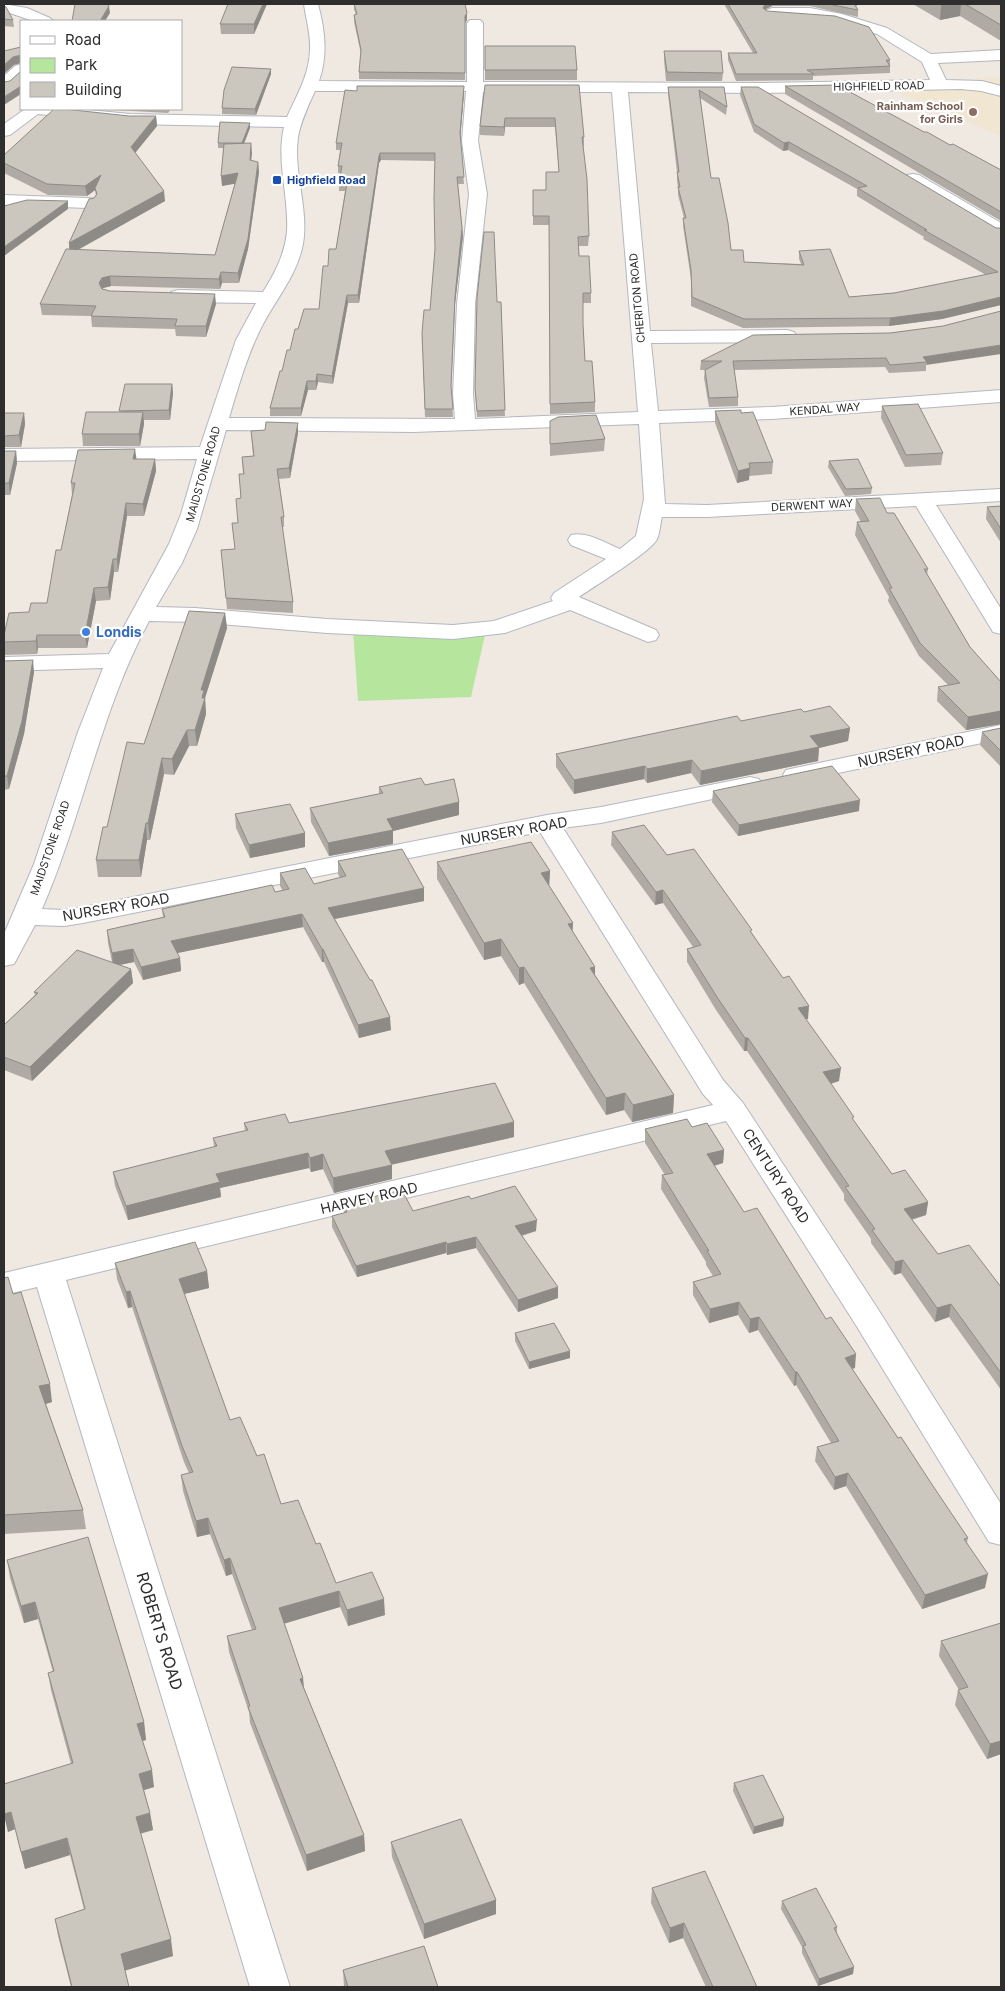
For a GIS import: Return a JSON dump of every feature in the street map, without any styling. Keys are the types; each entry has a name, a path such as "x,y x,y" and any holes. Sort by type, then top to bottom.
{"street":[{"name":"MAIDSTONE ROAD","path":"4,958 40,881 98,710 118,662 141,614 181,543 196,502 217,424 247,337 289,263 295,236 295,213 289,157 293,122 317,59 311,4"},
{"path":"4,7 22,11 43,20"},
{"path":"772,13 810,13 858,22 891,35 928,59 941,85"},
{"path":"466,425 463,394 466,304 478,194 470,141 475,86 475,23"},
{"path":"928,59 1001,55"},
{"path":"4,84 20,70"},
{"name":"HIGHFIELD ROAD","path":"308,86 762,88 941,85 982,86 1001,91"},
{"name":"CHERITON ROAD","path":"570,602 562,598 622,558 646,539 655,499 620,87"},
{"path":"762,88 787,105"},
{"path":"4,131 34,110"},
{"path":"44,110 130,119 293,122"},
{"path":"900,172 1001,230"},
{"path":"4,200 88,202"},
{"path":"161,295 270,298"},
{"path":"640,337 805,336"},
{"name":"KENDAL WAY","path":"217,424 466,425 772,413 1001,396"},
{"path":"4,455 210,453"},
{"name":"DERWENT WAY","path":"653,510 707,510 1001,494"},
{"path":"922,499 1001,627"},
{"path":"579,540 622,558"},
{"path":"141,614 195,615 327,626 453,632 497,628 570,602 648,635"},
{"path":"4,664 118,662"},
{"name":"NURSERY ROAD","path":"25,916 64,918 83,915 601,815 1001,732"},
{"name":"CENTURY ROAD","path":"547,824 713,1087 734,1110 871,1322 1001,1532"},
{"name":"HARVEY ROAD","path":"4,1284 734,1110"},
{"name":"ROBERTS ROAD","path":"49,1274 270,1987"}],"shaded area":[{"name":"Rainham School for Girls","path":"977,78 1001,78 1001,136 894,91 969,89"}],"green space":[{"path":"353,630 485,635 471,697 358,701"}],"building":[{"path":"75,4 106,4 109,6 101,20 72,20"},
{"path":"228,4 263,4 254,24 220,24"},
{"path":"354,4 465,4 467,13 465,16 465,73 359,72 361,50 354,15 357,14"},
{"path":"728,4 765,4 763,8 767,11 835,16 869,27 890,60 886,60 890,66 807,70 814,74 736,74 728,53 757,53"},
{"path":"828,4 854,4 858,10"},
{"path":"965,4 1001,4 1001,25"},
{"path":"4,6 6,7 13,20 4,19"},
{"path":"485,46 575,46 577,70 485,70"},
{"path":"20,47 20,55 13,57 4,65 4,51"},
{"path":"664,51 721,51 723,73 667,72"},
{"path":"232,67 271,69 255,109 222,108 224,90"},
{"path":"20,72 20,87 4,97 4,82 10,81"},
{"path":"485,85 579,85 587,179 589,236 578,237 579,256 589,256 591,293 583,293 583,324 585,361 592,361 595,402 550,404 549,216 533,216 533,190 546,190 546,172 559,172 555,118 505,118 504,127 480,126"},
{"path":"837,85 924,132 950,145 953,144 1001,170 1001,212 785,86"},
{"path":"357,86 464,86 460,133 464,177 457,177 462,228 455,296 451,386 453,409 425,409 422,333 424,310 430,310 435,249 435,153 380,153 358,295 347,295 332,376 317,374 316,381 307,381 301,408 270,408 287,350 290,350 295,329 298,329 304,309 319,309 323,266 328,266 329,249 336,249 347,183 339,183 342,166 338,166 342,143 336,143 345,90 357,91"},
{"path":"668,87 724,87 727,107 699,90 711,178 719,178 731,250 743,250 744,262 804,265 799,251 830,249 849,297 894,293 998,272 924,230 927,230 858,188 867,186 789,142 784,143 754,124 741,87 758,87 996,228 1001,228 1001,297 943,311 890,318 744,319 692,297 691,270 683,218 686,218 678,187 680,187 677,172 679,172"},
{"path":"53,110 73,110 129,116 156,116 131,147 164,191 69,243 89,199 94,198 97,194 95,188 101,175 85,186 47,184 4,163 4,155"},
{"path":"220,122 250,123 242,143 218,143"},
{"path":"251,143 250,160 258,162 248,239 238,273 221,272 219,279 110,276 102,278 99,283 102,289 110,291 215,294 206,326 175,326 177,319 91,316 96,306 40,304 66,249 215,255 238,173 221,176 224,144"},
{"path":"27,200 68,201 4,247 4,206"},
{"path":"484,232 494,232 497,302 501,302 505,410 477,411 475,388 477,298"},
{"path":"1001,311 1001,345 923,357 927,362 890,365 886,358 733,361 738,397 709,398 705,370 722,361 701,361 753,335 890,333 943,326"},
{"path":"125,384 172,384 169,410 119,411"},
{"path":"918,404 943,453 906,455 882,406"},
{"path":"741,410 741,413 753,412 773,462 749,463 750,468 738,471 715,411"},
{"path":"86,412 143,412 139,434 82,434"},
{"path":"4,413 24,413 19,435 4,436"},
{"path":"596,415 605,439 550,444 550,421 558,417"},
{"path":"266,422 298,423 289,468 277,469 284,517 281,517 293,602 226,598 221,550 235,549 232,523 238,523 236,499 241,498 239,474 244,474 242,457 254,456 251,431 265,430"},
{"path":"135,449 133,459 155,459 143,504 126,503 117,559 113,559 108,587 94,588 85,635 37,635 36,641 4,642 9,613 29,612 31,603 47,603 56,550 61,550 75,483 71,483 78,450"},
{"path":"4,451 16,451 9,483 4,483"},
{"path":"858,459 872,488 846,489 829,461"},
{"path":"880,498 887,513 894,513 928,569 924,569 970,647 1001,682 1001,711 968,717 938,687 960,683 920,643 889,588 892,588 857,522 869,521 856,499"},
{"path":"1001,506 1001,529 987,507"},
{"path":"189,611 225,613 201,690 204,690 202,698 205,698 195,730 187,730 172,759 162,758 139,860 96,860 103,827 107,827 127,742 144,744"},
{"path":"33,660 22,721 7,776 4,776 4,661"},
{"path":"830,706 850,728 810,736 819,747 701,771 692,760 647,769 645,766 574,780 556,754 737,716 741,721 801,709 804,712"},
{"path":"1001,728 1001,751 982,732"},
{"path":"832,766 860,800 739,825 713,791"},
{"path":"421,778 425,785 454,779 459,802 387,819 393,830 328,843 310,808 383,793 379,787"},
{"path":"290,804 305,833 249,845 235,814"},
{"path":"644,825 667,855 694,849 752,930 750,931 783,978 789,976 809,1006 798,1008 841,1068 823,1072 854,1117 852,1118 892,1174 905,1170 928,1202 904,1209 938,1254 969,1245 1001,1287 1001,1373 951,1304 937,1308 903,1260 895,1262 872,1230 875,1229 845,1187 849,1186 748,1038 745,1038 687,949 701,945 663,890 656,892 612,832"},
{"path":"531,842 550,871 541,873 573,923 568,924 595,967 590,968 674,1095 633,1105 625,1093 606,1098 524,967 519,968 501,939 484,943 437,862"},
{"path":"402,849 424,888 328,908 370,980 372,980 390,1017 358,1025 323,949 302,914 171,941 180,958 141,967 133,949 112,953 107,930 165,917 162,909 272,885 275,892 289,889 280,873 305,868 314,884 346,876 338,861"},
{"path":"77,950 131,969 30,1067 4,1057 4,1025 38,993 34,992"},
{"path":"495,1083 514,1122 385,1151 392,1165 333,1178 323,1154 310,1158 308,1153 216,1174 220,1182 126,1206 113,1172 217,1146 213,1138 248,1130 244,1123 285,1114 289,1123"},
{"path":"687,1119 692,1127 707,1123 724,1150 707,1154 744,1212 757,1208 826,1319 831,1317 856,1354 845,1358 898,1438 901,1437 968,1538 964,1539 988,1574 925,1595 848,1473 835,1477 817,1447 839,1441 797,1372 795,1372 759,1317 750,1319 739,1302 710,1309 693,1282 721,1274 662,1175 673,1173 645,1129"},
{"path":"515,1186 537,1220 515,1226 558,1287 518,1300 476,1237 447,1244 446,1242 356,1266 332,1216 347,1212 343,1204 402,1190 413,1211 469,1196 471,1199"},
{"path":"195,1242 207,1271 179,1279 230,1420 240,1417 257,1456 264,1454 281,1504 298,1500 316,1544 320,1543 336,1583 372,1572 384,1599 347,1610 339,1591 279,1608 303,1678 300,1679 364,1835 306,1855 248,1707 250,1706 227,1636 256,1629 230,1558 224,1560 208,1518 196,1521 181,1475 193,1472 182,1446 130,1291 126,1292 115,1263"},
{"path":"8,1277 13,1294 21,1292 50,1384 39,1386 83,1510 4,1515 4,1278"},
{"path":"554,1323 570,1351 529,1362 515,1333"},
{"path":"88,1537 144,1722 137,1724 152,1770 139,1774 150,1813 136,1817 171,1939 121,1954 129,1987 72,1987 55,1919 85,1909 67,1838 21,1852 11,1812 4,1814 4,1784 73,1763 48,1673 54,1671 35,1602 21,1606 7,1560"},
{"path":"1001,1623 1001,1741 990,1744 958,1690 968,1687 941,1641"},
{"path":"763,1775 784,1818 754,1827 734,1783"},
{"path":"461,1819 496,1900 424,1924 391,1842"},
{"path":"705,1871 757,1987 713,1987 684,1923 670,1928 652,1888"},
{"path":"816,1888 837,1927 834,1928 854,1967 819,1979 803,1946 806,1945 782,1901"},
{"path":"424,1946 438,1987 348,1987 343,1970"}],"place":[{"name":"Rainham School for Girls","path":"973,112"},
{"name":"Highfield Road","path":"277,180"},
{"name":"Londis","path":"86,632"}]}
